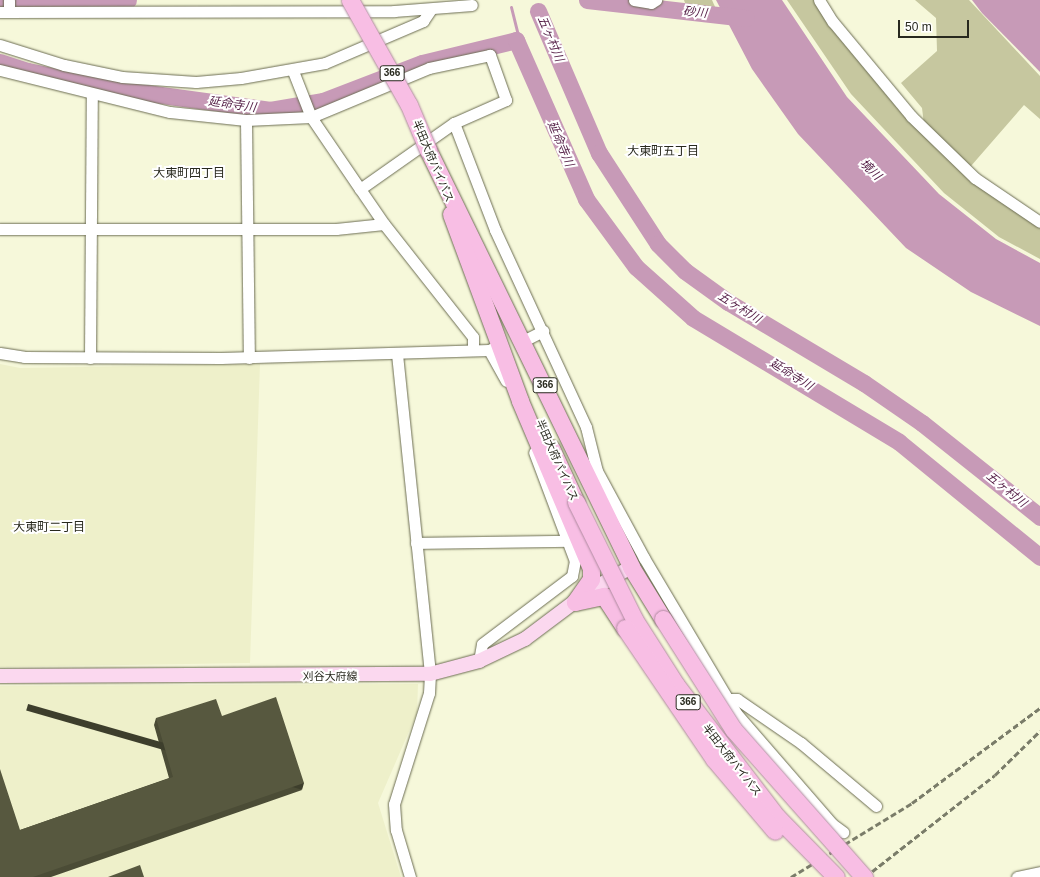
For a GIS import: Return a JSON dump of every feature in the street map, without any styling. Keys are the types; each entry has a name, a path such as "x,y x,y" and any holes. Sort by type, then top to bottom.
{"highway":[{"name":"半田大府パイパス","path":"350,0 409,105 576,502 634,619 676,684 777,817 836,877"},
{"name":"366","path":"428,150 631,567 733,729 864,877"},
{"name":"366","path":"428,150 520,401 591,568 591,579 575,602"},
{"name":"366","path":"575,602 604,596 714,760 756,810 820,877"}],"main road":[{"name":"刈谷大府線","path":"0,676 430,674 479,660 525,639 575,602 631,567"}],"street":[{"path":"634,0 650,3 656,0"},
{"path":"819,0 833,22 911,116 975,178 1040,222"},
{"path":"5,9 472,5"},
{"path":"0,45 64,65 122,77 196,82 293,71 325,63 423,21 430,6"},
{"path":"0,70 92,95 170,112 246,120 310,117 429,68 490,55 506,100 454,123 360,189"},
{"path":"293,71 300,94 310,117 384,224 473,337 473,350"},
{"path":"90,358 92,95"},
{"path":"246,120 249,358"},
{"path":"454,123 495,230 543,331 586,427 597,471 727,700 780,766 843,832"},
{"path":"0,229 336,229 384,224"},
{"path":"529,338 543,331"},
{"path":"0,352 24,357 249,358 397,354 491,349 510,390 566,541 575,561 572,576 482,644 479,660"},
{"path":"397,354 430,674 429,693 394,804 396,830 410,877"},
{"path":"416,543 566,541"},
{"path":"727,700 737,699 801,743 876,806"},
{"path":"1017,877 1040,872"}],"shaded area":[{"path":"684,0 712,0 716,9 685,3"},
{"path":"787,0 814,0 908,119 1040,228 1040,259 999,237 944,193 851,94"},
{"path":"915,0 969,0 1040,76 1040,119 1024,105 971,166 924,124 922,108 901,83 937,51 936,18"},
{"path":"0,364 20,368 260,364 250,663 0,667"},
{"path":"418,684 417,713 378,803 401,877 0,877 0,686"}],"water":[{"name":"境川","path":"716,0 782,0 847,97 939,194 996,239 1040,263 1040,326 971,292 906,248 798,134 752,69"},
{"path":"972,0 1040,0 1040,72 982,13"}],"building":[{"path":"276,697 304,783 33,877 0,877 0,769 20,830 173,777 156,718 216,699 222,716"},
{"path":"140,865 144,877 108,877"}],"waterway":[{"name":"砂川","path":"0,5 128,0"},
{"name":"砂川","path":"587,0 746,18"},
{"path":"511,7 520,44"},
{"name":"五ヶ村川","path":"538,11 599,153 658,244 685,271 728,302 864,383 922,423 1040,517"},
{"name":"延命寺川","path":"0,62 28,71 110,88 270,110 323,101 422,63 516,40 586,199 636,267 693,318 899,442 1040,557"}],"railway":[{"path":"791,877 912,803 1040,708"},
{"path":"865,877 995,775 1040,731"}],"district":[{"name":"大東町五丁目","path":"663,152"},
{"name":"大東町四丁目","path":"189,174"},
{"name":"大東町二丁目","path":"49,528"}]}
